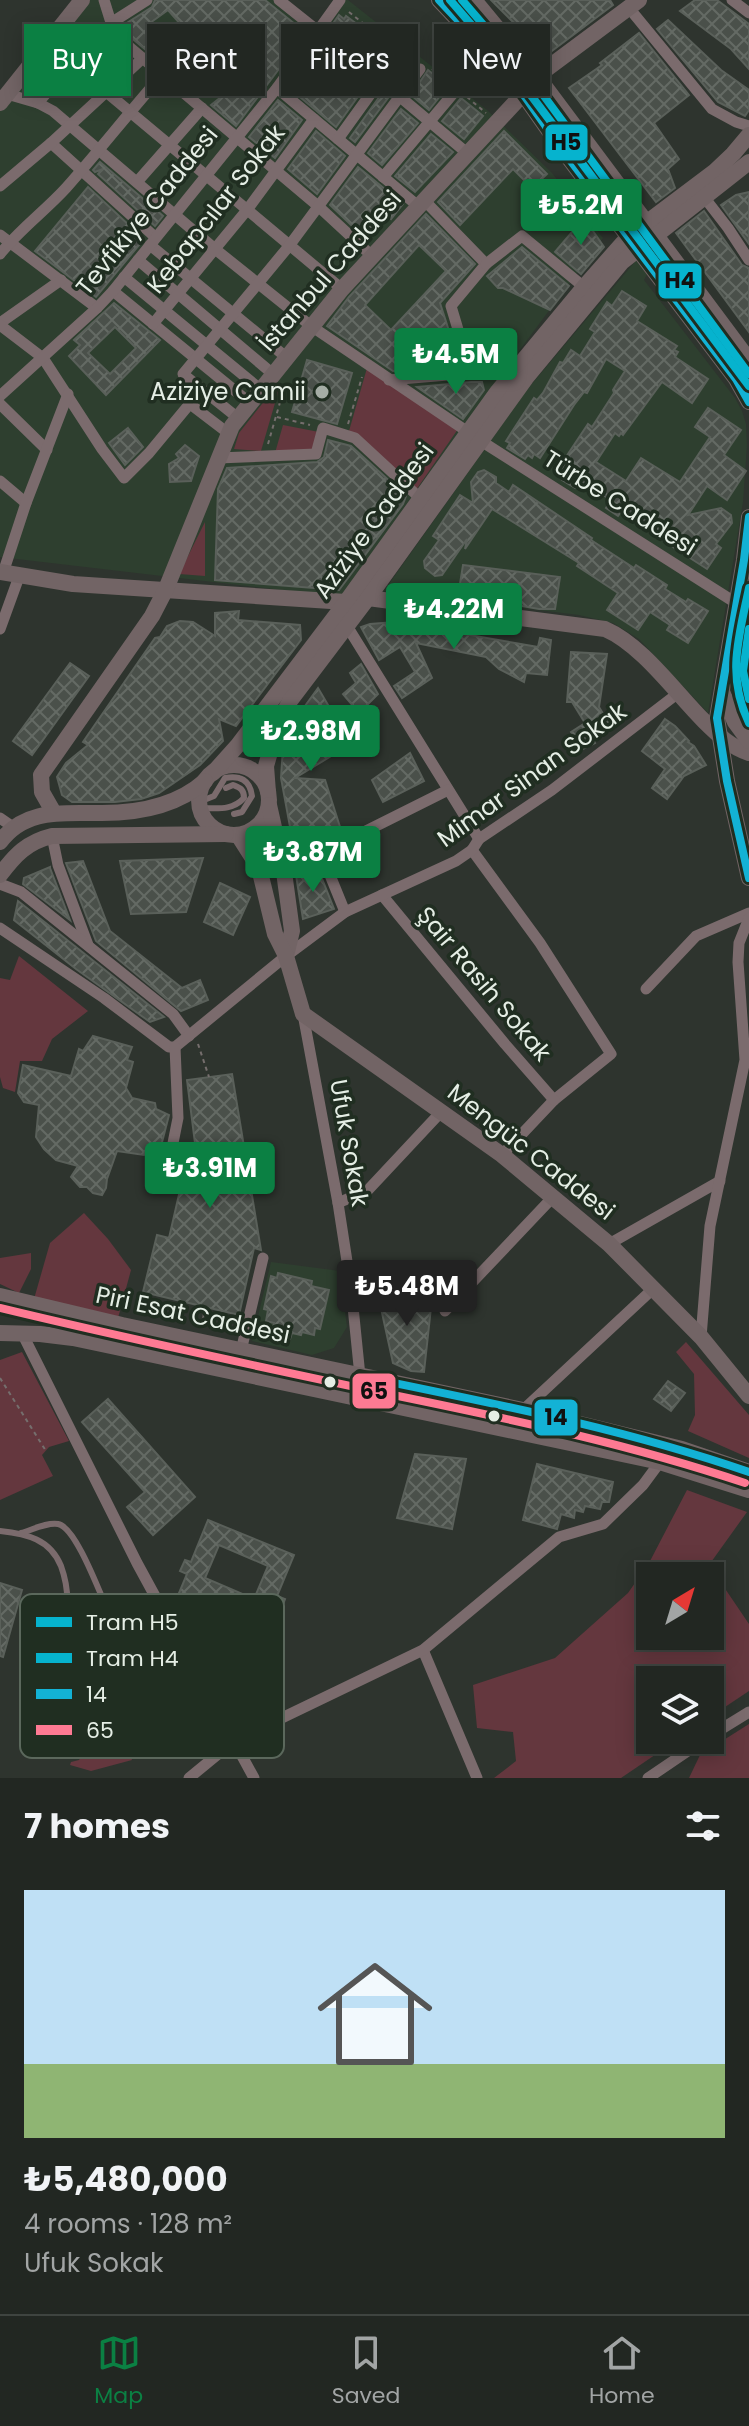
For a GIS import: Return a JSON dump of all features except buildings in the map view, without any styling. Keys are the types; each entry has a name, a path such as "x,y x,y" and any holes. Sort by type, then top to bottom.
{"main road":[{"path":"4,98 82,0"},
{"path":"439,0 460,24"},
{"path":"474,0 494,24"},
{"path":"550,66 626,5"},
{"path":"550,93 749,360"},
{"name":"İstanbul Caddesi","path":"54,813 42,792 41,775 152,616 166,589 228,433 342,289 521,96"},
{"path":"524,96 736,379 749,402"},
{"name":"Aziziye Caddesi","path":"286,956 292,931 284,872 268,798 266,766 279,721 290,701 368,598 511,375 584,287 723,164 749,135"},
{"name":"Aziziye Caddesi","path":"651,228 704,197 749,162"},
{"name":"Aziziye Caddesi","path":"7,823 54,813 145,810 185,797 209,777 238,745 421,499 622,262 634,242"},
{"path":"749,517 717,718 749,878"},
{"path":"1,573 73,584 346,602"},
{"path":"368,598 605,629 629,642 718,735 749,753"},
{"path":"720,687 735,722 749,741"},
{"path":"0,875 23,848 36,840 52,836 232,835 249,832 266,815 268,798 263,781 245,767 223,767 209,777 200,791 200,805 207,822 215,830 232,835 259,868 275,934 286,956 303,1014"},
{"path":"0,842 7,823"},
{"name":"Mengüc Caddesi","path":"303,1014 502,1155 609,1244 701,1337 749,1396"},
{"name":"Piri Esat Caddesi","path":"0,1296 241,1351 523,1410 670,1446 749,1472"},
{"name":"Piri Esat Caddesi","path":"0,1333 73,1338 660,1462 749,1490"}],"street":[{"path":"104,0 116,35 147,61"},
{"path":"111,23 147,0"},
{"path":"279,0 309,24"},
{"name":"Tevfikiye Caddesi","path":"323,24 340,0"},
{"path":"732,0 749,13"},
{"path":"626,5 712,109 749,126"},
{"path":"131,68 143,58"},
{"name":"Tevfikiye Caddesi","path":"0,396 113,291 281,82"},
{"path":"277,88 383,177 421,203 486,264"},
{"path":"0,254 5,238 45,211 147,92"},
{"path":"38,103 44,96"},
{"path":"0,186 100,96"},
{"path":"111,96 342,289"},
{"path":"188,96 372,256"},
{"path":"338,139 369,96"},
{"path":"238,418 183,374 289,246 399,96 467,153"},
{"path":"383,177 451,96"},
{"name":"Türbe Caddesi","path":"4,98 38,103 70,124 215,249 311,326 388,380 736,603"},
{"path":"137,182 202,108"},
{"name":"Kebapcılar Sokak","path":"153,324 247,210 314,119"},
{"path":"51,143 191,279 233,314 282,368"},
{"path":"704,197 749,260"},
{"path":"471,373 451,306 486,264 522,236 584,287"},
{"path":"5,238 97,308"},
{"path":"138,260 219,330 282,368"},
{"path":"124,277 260,389"},
{"path":"61,280 0,324 43,358 124,478 202,389"},
{"path":"113,291 250,403"},
{"path":"388,380 471,373 511,375"},
{"path":"1,573 68,394"},
{"path":"0,404 47,450"},
{"path":"190,404 228,433"},
{"path":"218,458 316,454 323,428 346,433 360,442 421,499"},
{"path":"0,481 26,503"},
{"path":"0,629 20,574"},
{"path":"347,626 479,839"},
{"name":"Mimar Sinan Sokak","path":"175,1047 345,912 456,861 472,850 479,839 552,790 677,694"},
{"path":"284,872 448,790"},
{"path":"52,836 58,865 88,946"},
{"path":"472,850 540,943 611,1054 554,1100 502,1155"},
{"path":"321,853 345,912"},
{"path":"0,884 21,892 173,1014 191,1034"},
{"name":"Şair Rasih Sokak","path":"382,895 554,1100"},
{"path":"646,989 696,936 749,916"},
{"path":"701,1337 710,1226 745,1060 738,962 739,943 749,916"},
{"path":"0,928 104,998 169,1047 175,1047 178,1118 172,1148"},
{"name":"Ufuk Sokak","path":"303,1014 338,1203 360,1376"},
{"path":"338,1203 368,1190 441,1112"},
{"path":"609,1244 720,1181"},
{"path":"445,1311 553,1197"},
{"path":"241,1351 263,1258"},
{"path":"523,1410 654,1288"},
{"path":"22,1333 154,1594"},
{"path":"284,1717 423,1650 559,1537 603,1524 643,1485 660,1462"},
{"path":"423,1650 477,1778"},
{"path":"724,1727 749,1712"},
{"path":"648,1778 683,1754"},
{"path":"189,1778 213,1758"},
{"path":"243,1758 254,1778"}],"lane":[{"path":"200,805 214,796 225,778 235,776 251,787 252,796 242,812 234,814"},
{"path":"200,805 225,809 239,804 244,792 233,785 226,788"},
{"path":"21,1533 58,1524 65,1526 74,1537 100,1594"},
{"path":"0,1531 21,1533 45,1543 55,1554 67,1583 67,1594"}],"path":[{"path":"346,433 365,364"},
{"path":"264,456 276,417 282,368"},
{"path":"276,417 323,428"},
{"path":"191,1034 209,1077"},
{"path":"202,1326 205,1307"},
{"path":"0,1378 46,1451"}],"shaded area":[{"path":"85,0 275,0 303,24 281,24 281,96 418,96 418,55 434,68 434,96 469,96 487,110 552,173 603,238 341,597 0,557 0,107 24,77 24,96 131,96 131,24 66,24"},
{"path":"337,0 348,0 378,24 320,24"},
{"path":"639,257 649,270 644,280 735,398 746,424 743,502 708,713 639,639 613,623 579,615 384,591 525,392"},
{"path":"367,368 458,429 416,490 349,431"},
{"path":"277,385 280,386 261,451 234,449 239,433"},
{"path":"283,425 319,432 314,452 275,453"},
{"path":"205,522 205,576 179,574"},
{"path":"19,956 88,1011 52,1039 42,1061 20,1061 15,1092 3,1088 0,1077 0,978 10,980"},
{"path":"84,1213 131,1270 118,1318 34,1299 50,1243"},
{"path":"31,1253 31,1269 19,1293 0,1284 0,1258"},
{"path":"271,1262 340,1271 347,1327 334,1348 312,1355 252,1341"},
{"path":"686,1342 749,1415 749,1458 688,1431 695,1415 694,1374 676,1352"},
{"path":"22,1352 69,1441 49,1447 42,1455 53,1476 0,1500 0,1360"},
{"path":"687,1490 747,1512 711,1562 650,1562"},
{"path":"636,1582 636,1650 724,1650 724,1587 749,1624 749,1691 724,1708 724,1666 636,1666 636,1754 656,1754 621,1778 494,1778 516,1761 513,1732 477,1728 473,1685 555,1658 628,1593"},
{"path":"749,1724 749,1778 689,1778 700,1755 724,1754 724,1740"},
{"path":"79,1760 132,1760 91,1771 70,1765"}],"tram line":[{"name":"H5","path":"450,0 521,82 749,386"},
{"name":"H4","path":"462,0 541,92 749,374"},
{"name":"H5","path":"749,588 736,672 742,706 749,723"},
{"name":"H4","path":"749,629 743,671 749,699"}],"transit line":[{"name":"14","path":"439,0 523,94 736,379 749,402"},
{"name":"14","path":"749,517 717,718 727,781 749,878"},
{"name":"65","path":"0,1308 573,1434 745,1483"},
{"name":"14","path":"360,1376 605,1429 749,1472"}],"place":[{"name":"Aziziye Camii","path":"322,392"}]}
